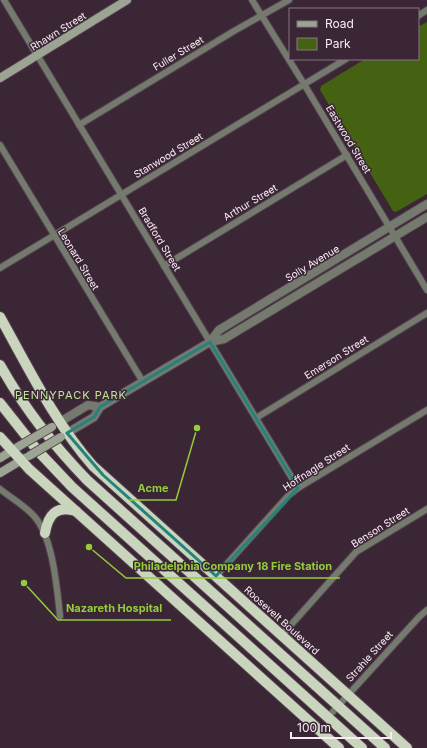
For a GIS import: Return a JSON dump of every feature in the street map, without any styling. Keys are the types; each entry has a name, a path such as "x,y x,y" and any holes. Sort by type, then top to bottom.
{"highway":[{"name":"Roosevelt Boulevard","path":"0,317 56,424 64,435 103,475 406,748"},
{"path":"0,365 19,398 40,428 87,480 385,748"},
{"path":"0,403 38,451 72,487 362,748"},
{"path":"0,437 16,448 76,512 339,748"},
{"path":"45,533 47,523 54,512 62,509 76,512"}],"main road":[{"name":"Rhawn Street","path":"0,78 127,0"},
{"path":"0,458 56,424"},
{"path":"0,473 64,435"}],"street":[{"name":"Bradford Street","path":"4,0 298,488"},
{"name":"Eastwood Street","path":"252,0 427,290"},
{"name":"Fuller Street","path":"79,125 289,0"},
{"name":"Stanwood Street","path":"0,268 344,60"},
{"name":"Leonard Street","path":"0,145 143,382"},
{"name":"Arthur Street","path":"164,266 346,155"},
{"name":"Solly Avenue","path":"210,342 219,330 427,204"},
{"name":"Solly Avenue","path":"64,435 94,417 100,407 210,342 224,339 427,217"},
{"name":"Emerson Street","path":"256,418 427,313"},
{"name":"Solly Avenue","path":"56,424 88,405 100,407"},
{"name":"Hoffnagle Street","path":"216,576 288,496 298,488 427,410"},
{"path":"0,489 35,516 45,533 50,551 60,616"},
{"name":"Benson Street","path":"282,636 356,552 427,509"},
{"name":"Strahle Street","path":"328,717 427,610"}],"highlighted area":[{"path":"210,342 298,488 216,576 103,475 67,433 94,417 100,407"}],"green space":[{"path":"427,22 427,194 396,212 393,211 320,90 321,86 363,60 419,60 419,26"}],"place":[{"name":"Acme","path":"197,428"},
{"name":"Philadelphia Company 18 Fire Station","path":"89,547"},
{"name":"Nazareth Hospital","path":"24,583"}],"district":[{"name":"PENNYPACK PARK","path":"71,395"}]}
